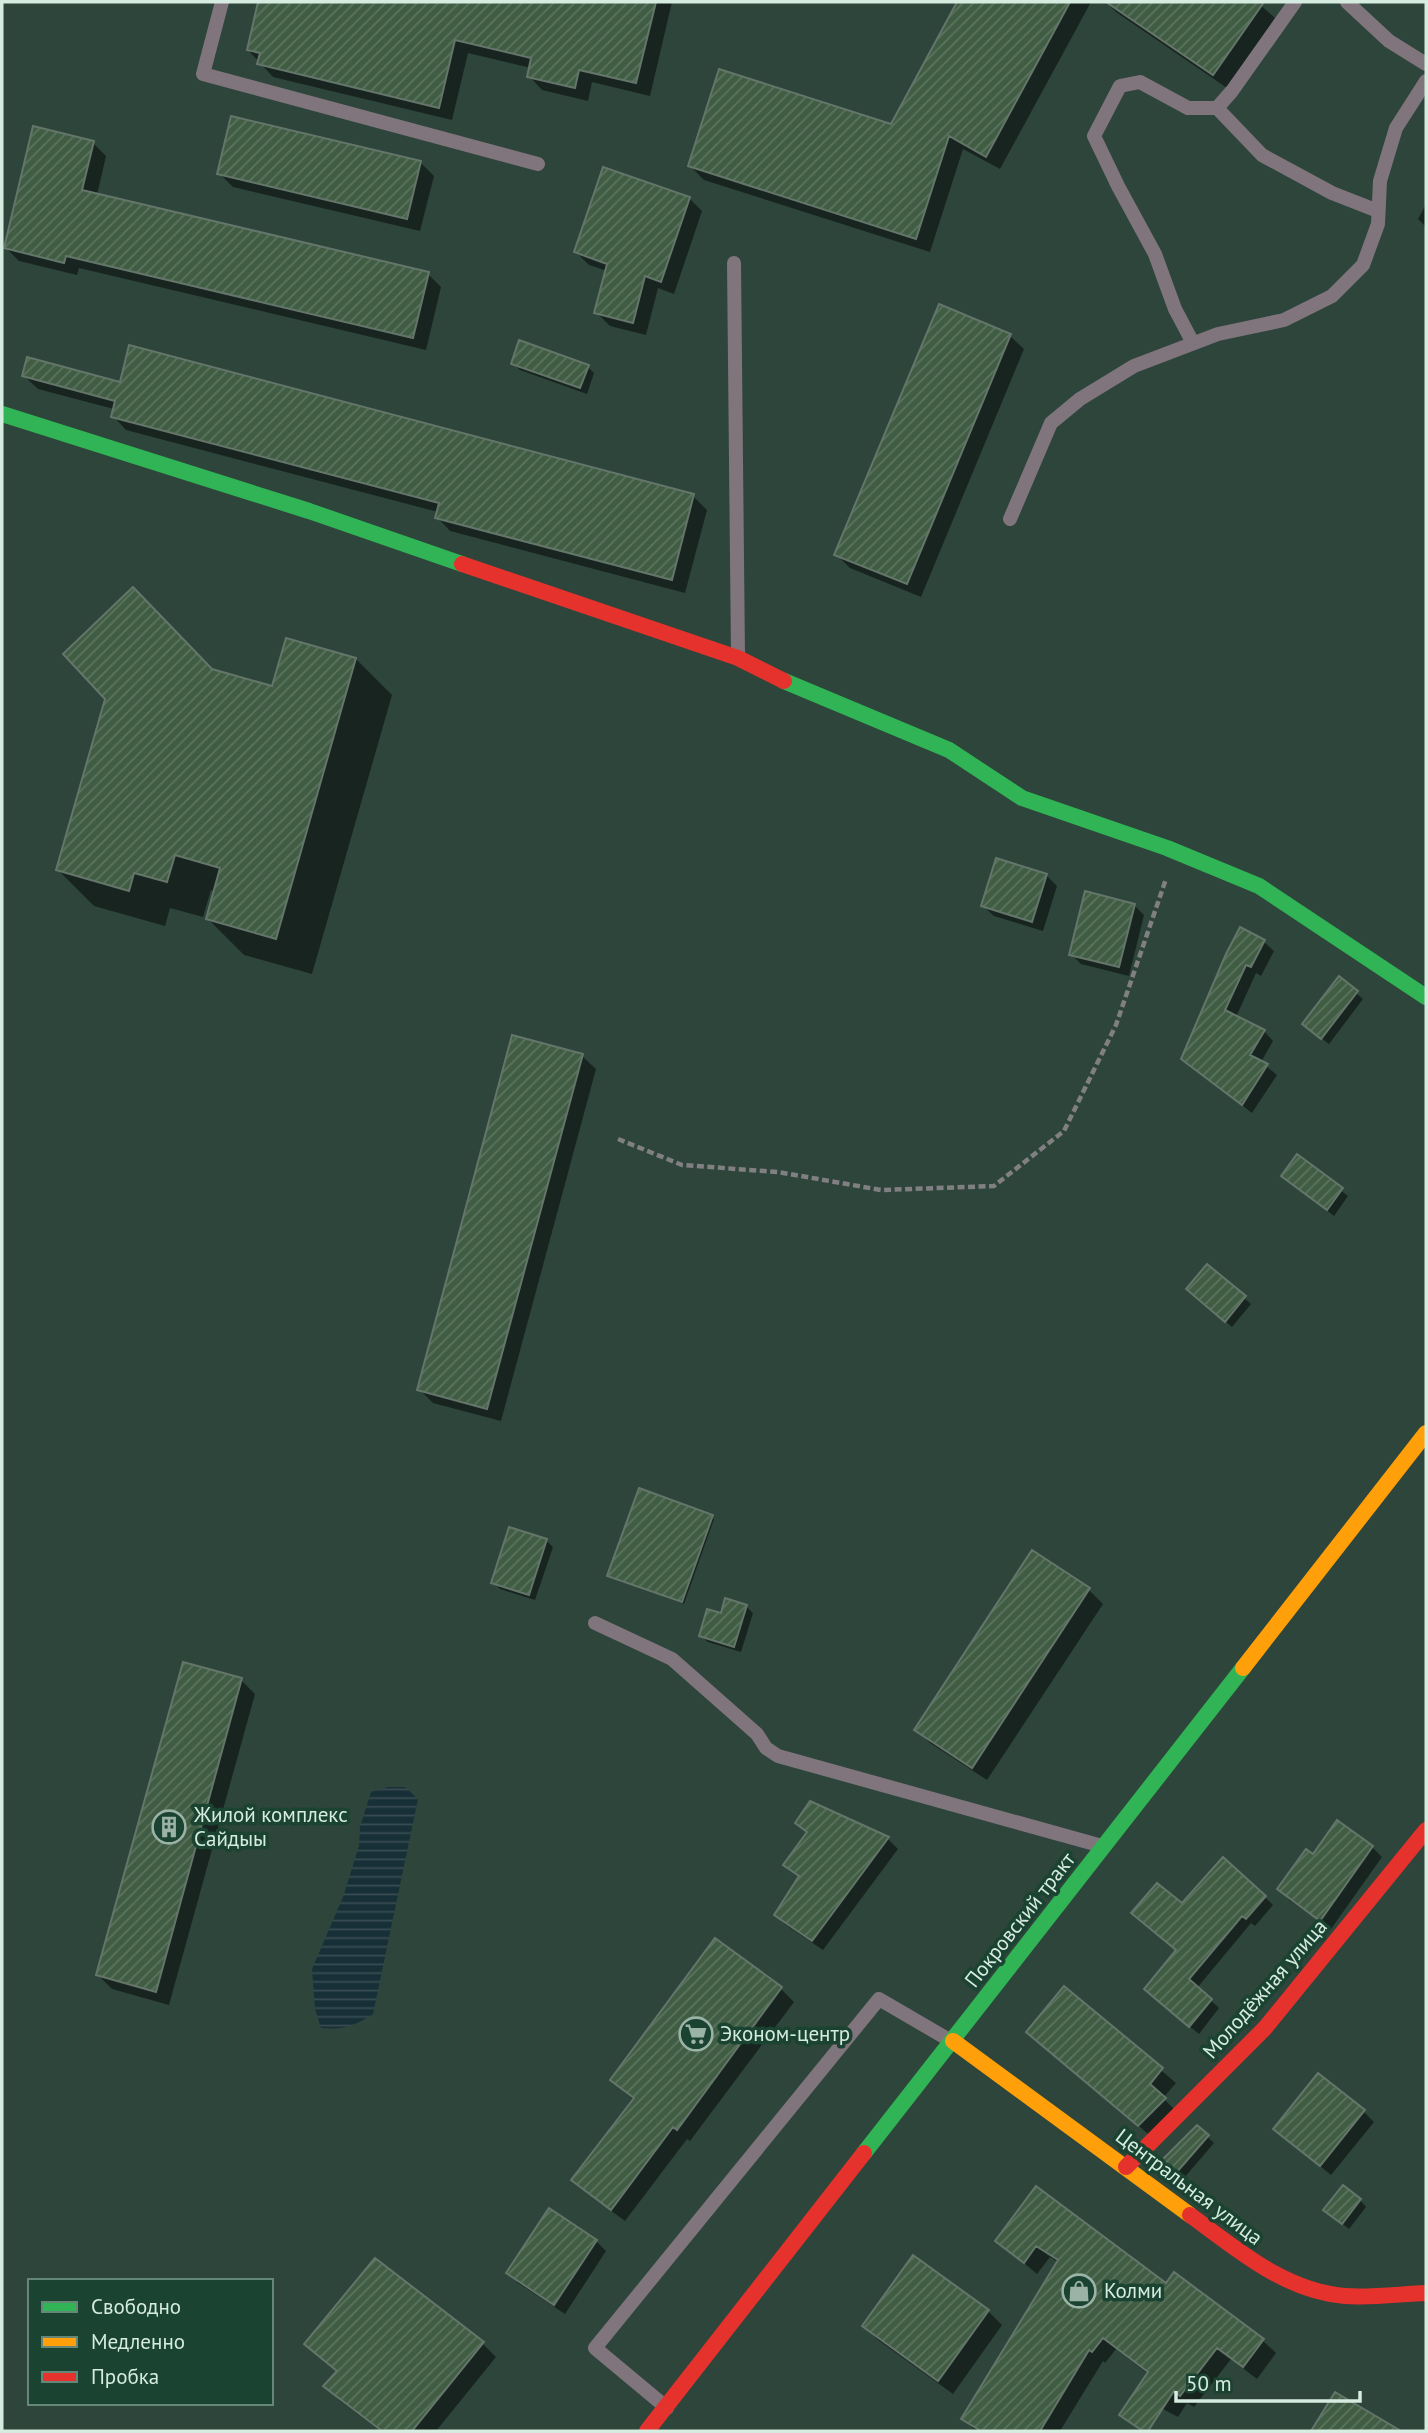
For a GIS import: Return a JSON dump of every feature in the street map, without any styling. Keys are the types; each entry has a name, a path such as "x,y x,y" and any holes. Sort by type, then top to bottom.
{"street":[{"path":"2,414 309,512 738,657 805,691 949,750 1023,798 1176,852 1259,886 1426,997"},
{"name":"Покровский тракт","path":"647,2431 1426,1433"},
{"name":"Молодёжная улица","path":"1126,2167 1265,2028 1426,1830"},
{"name":"Центральная улица","path":"953,2041 1263,2269 1302,2287 1345,2296 1426,2293"}],"lane":[{"path":"222,2 203,74 538,164"},
{"path":"1217,108 1232,91 1294,2"},
{"path":"1347,2 1389,41 1426,64"},
{"path":"1010,519 1051,423 1080,399 1134,366 1193,343 1218,334 1284,320 1332,296 1363,265 1378,224 1380,181 1396,128 1426,81"},
{"path":"1193,343 1175,309 1155,254 1094,136 1120,86 1140,82 1188,108 1217,108 1262,155 1332,193 1378,211"},
{"path":"734,263 738,657"},
{"path":"595,1623 671,1659 757,1734 766,1748 778,1756 1104,1846"},
{"path":"667,2408 595,2348 879,1999 953,2041"}],"path":[{"path":"618,1139 682,1165 778,1171 881,1190 994,1186 1063,1131 1116,1025 1176,852"}],"water":[{"path":"388,1787 405,1787 418,1799 373,2014 348,2026 321,2028 315,2009 312,1969 343,1897 359,1846 360,1827 371,1792"}],"building":[{"path":"258,2 656,2 636,83 579,70 575,88 527,77 531,58 455,40 439,108 257,64 260,53 247,50"},
{"path":"957,2 1070,2 986,157 949,136 916,239 688,166 719,69 891,124"},
{"path":"1106,2 1264,2 1213,75"},
{"path":"231,116 421,161 407,219 217,174"},
{"path":"33,126 94,141 82,190 429,272 413,338 66,256 64,263 4,248"},
{"path":"603,167 690,197 661,282 645,276 633,323 594,313 607,264 574,252"},
{"path":"939,304 1011,334 907,584 834,555"},
{"path":"519,340 589,365 580,388 511,364"},
{"path":"129,345 694,494 672,580 435,518 439,503 111,417 115,401 22,376 27,357 120,382"},
{"path":"133,587 212,669 272,686 286,638 356,658 276,939 206,919 220,868 175,855 167,882 134,873 129,891 56,870 105,699 63,654"},
{"path":"996,858 1047,874 1032,922 981,906"},
{"path":"1085,891 1135,904 1119,967 1069,955"},
{"path":"1240,927 1265,940 1251,967 1246,965 1225,1010 1265,1030 1250,1055 1268,1064 1242,1105 1181,1059"},
{"path":"1339,976 1358,991 1321,1039 1302,1024"},
{"path":"512,1035 583,1054 487,1409 417,1390"},
{"path":"1297,1154 1343,1188 1327,1210 1281,1176"},
{"path":"1207,1264 1246,1296 1225,1322 1186,1289"},
{"path":"639,1488 713,1515 682,1602 607,1576"},
{"path":"509,1527 547,1539 529,1595 491,1583"},
{"path":"1032,1550 1090,1588 972,1768 914,1730"},
{"path":"725,1598 747,1605 734,1647 699,1636 707,1609 721,1613"},
{"name":"Жилой комплекс Сайдыы","path":"183,1662 242,1678 156,1992 96,1975"},
{"path":"810,1801 889,1837 812,1941 774,1915 799,1876 783,1865 807,1832 795,1823"},
{"path":"1337,1820 1373,1846 1320,1921 1277,1889 1306,1849 1313,1854"},
{"path":"1223,1857 1266,1896 1246,1919 1242,1916 1189,1979 1212,1999 1189,2027 1144,1989 1176,1950 1131,1913 1157,1883 1182,1903"},
{"name":"Эконом-центр","path":"715,1938 782,1987 677,2130 673,2127 611,2210 571,2180 634,2098 610,2080"},
{"path":"1064,1986 1163,2068 1150,2084 1166,2098 1138,2126 1026,2032"},
{"path":"1318,2073 1365,2110 1320,2166 1273,2129"},
{"path":"1197,2125 1209,2135 1176,2173 1162,2160"},
{"path":"1343,2185 1361,2199 1342,2224 1323,2210"},
{"name":"Колми","path":"1036,2186 1166,2283 1174,2272 1264,2339 1243,2367 1217,2348 1180,2396 1174,2391 1148,2431 1143,2431 1119,2415 1148,2372 1103,2338 1092,2352 1089,2350 1040,2431 981,2431 961,2419 1058,2260 1036,2246 1024,2263 995,2241"},
{"path":"549,2208 597,2240 554,2305 506,2273"},
{"path":"913,2255 989,2310 938,2381 862,2326"},
{"path":"375,2258 484,2342 412,2431 382,2431 323,2386 337,2371 304,2344"},
{"path":"1335,2392 1401,2431 1311,2431"}],"traffic: fast":[{"path":"2,414 309,511 462,564"},
{"path":"784,681 949,750 1022,798 1167,848 1259,886 1426,997"},
{"path":"864,2153 1243,1668"}],"traffic: slow":[{"path":"1243,1668 1426,1433"},
{"path":"953,2041 1190,2215"}],"traffic: jam":[{"path":"462,564 738,658 784,681"},
{"path":"1126,2167 1265,2028 1426,1830"},
{"path":"647,2431 864,2153"},
{"path":"1190,2215 1262,2266 1302,2286 1345,2296 1426,2293"}],"place":[{"name":"Жилой комплекс Сайдыы","path":"169,1827"},
{"name":"Эконом-центр","path":"696,2034"},
{"name":"Колми","path":"1079,2291"}]}
